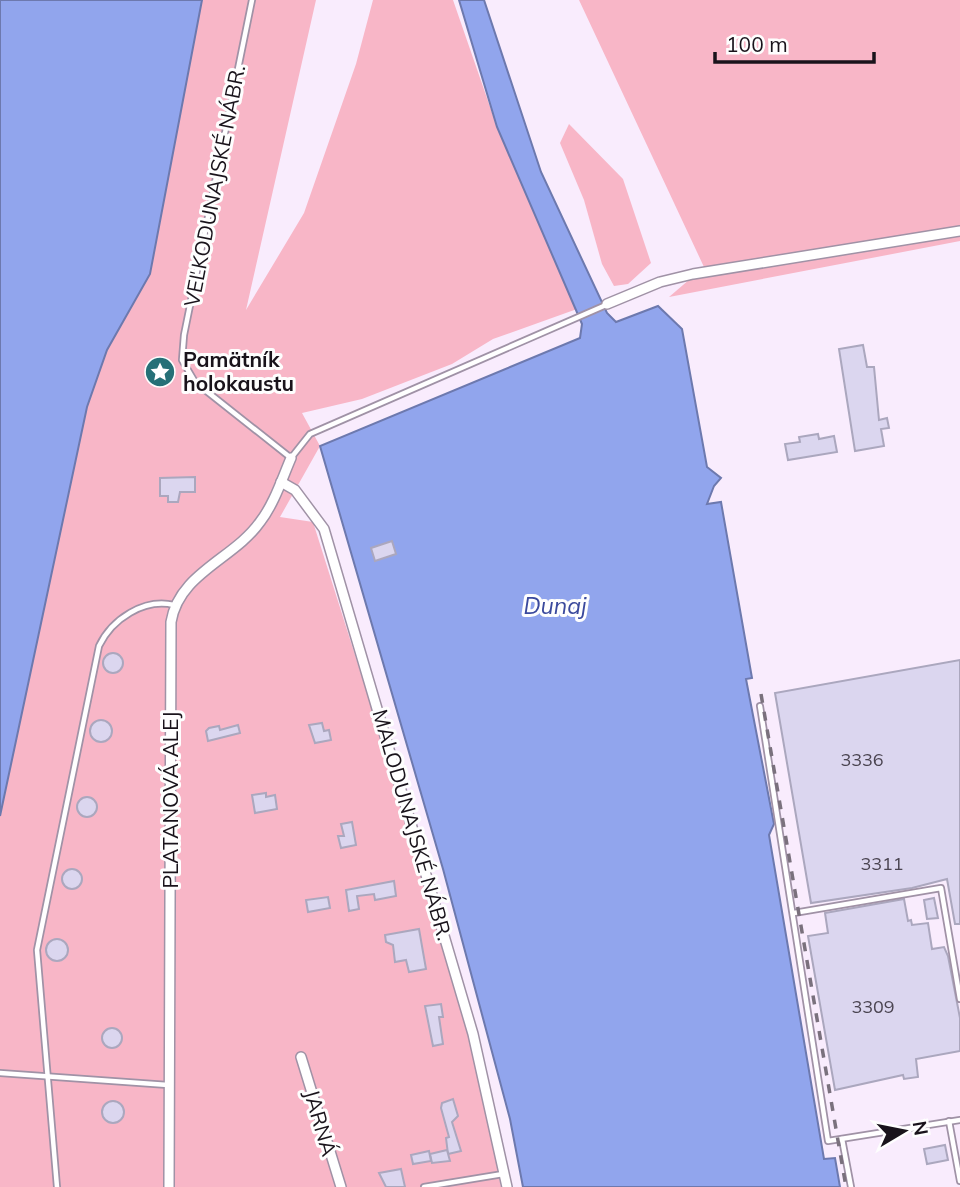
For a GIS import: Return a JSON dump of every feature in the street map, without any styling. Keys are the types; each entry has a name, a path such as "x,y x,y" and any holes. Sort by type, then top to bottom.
{"street":[{"path":"607,304 660,282 693,274 960,231"},
{"path":"174,605 187,586 260,523 291,458"},
{"name":"MALODUNAJSKÉ NÁBR.","path":"281,482 295,490 324,529 473,1034 507,1187"},
{"name":"PLATANOVÁ ALEJ","path":"169,1187 174,605"},
{"name":"JARNÁ","path":"301,1057 341,1187"}],"lane":[{"name":"VEĽKODUNAJSKÉ NÁBR.","path":"252,0 184,335 182,360 186,371 195,382 291,458"},
{"path":"291,458 310,434 607,304"},
{"path":"57,1187 50,1078 37,950 99,646 109,629 125,616 158,603 174,605"},
{"path":"760,706 794,913 792,927 828,1141 960,1120"},
{"path":"794,913 941,888 960,999"},
{"path":"0,1073 168,1085"},
{"path":"949,1121 960,1181"},
{"path":"842,1139 850,1187"},
{"path":"424,1187 504,1174"}],"shaded area":[{"path":"202,0 316,0 246,310 304,213 356,64 373,0 453,0 497,127 577,309 493,339 452,364 362,399 302,413 320,446 280,517 313,522 378,728 474,1053 501,1187 0,1187 0,816 87,407 107,350 150,273"},
{"path":"579,0 960,0 960,241 669,297 704,267"},
{"path":"569,124 623,179 651,263 628,284 614,286 602,264 584,200 560,143"}],"water":[{"path":"0,0 202,0 150,274 107,350 87,407 0,816"},
{"name":"Dunaj","path":"459,0 484,0 541,172 607,313 616,322 658,306 682,329 707,467 721,478 714,486 707,504 721,502 752,678 746,679 774,824 769,835 824,1159 835,1158 840,1187 523,1187 510,1119 443,869 320,446 580,338 582,324 497,127"}],"building":[{"path":"863,345 867,367 874,367 879,420 887,418 889,428 881,429 884,446 855,451 839,349"},
{"path":"818,434 819,439 834,436 837,452 788,460 785,444 800,442 799,437"},
{"path":"195,477 195,492 180,492 178,502 168,502 168,496 160,496 160,478"},
{"path":"392,541 396,554 375,561 371,548"},
{"path":"109,653 117,653 123,663 117,673 109,673 103,667 103,659"},
{"path":"960,660 960,924 955,924 947,879 912,888 811,903 775,693"},
{"path":"101,720 111,727 112,731 105,741 101,742 91,735 90,731 97,721"},
{"path":"322,723 324,731 329,730 331,740 315,743 309,725"},
{"path":"238,725 240,733 208,741 206,731 209,728 219,726 220,730"},
{"path":"266,793 266,797 275,795 277,809 255,813 252,795"},
{"path":"83,797 91,797 97,807 91,817 83,817 77,811 77,803"},
{"path":"352,822 356,845 341,848 338,836 344,836 341,824"},
{"path":"68,869 76,869 82,879 76,889 68,889 62,883 62,875"},
{"path":"394,881 396,896 375,900 374,894 357,896 359,909 349,911 346,890"},
{"path":"328,897 330,908 308,912 306,900"},
{"path":"934,898 938,918 927,919 924,900"},
{"path":"904,899 908,921 911,920 912,925 928,923 932,949 944,947 948,956 960,1018 960,1051 916,1059 918,1077 904,1079 903,1075 835,1090 808,936 828,933 825,913"},
{"path":"419,929 426,969 409,972 406,960 395,962 393,945 386,942 385,935"},
{"path":"57,939 67,946 68,950 61,960 57,961 47,954 46,950 53,940"},
{"path":"441,1004 443,1017 439,1017 443,1044 433,1046 425,1006"},
{"path":"108,1028 116,1028 122,1038 116,1048 108,1048 102,1042 102,1034"},
{"path":"453,1099 458,1116 452,1122 461,1151 448,1154 446,1138 449,1137 441,1108 442,1103"},
{"path":"113,1101 123,1108 124,1112 117,1122 113,1123 103,1116 102,1112 109,1102"},
{"path":"945,1145 948,1160 927,1164 924,1149"},
{"path":"447,1150 450,1161 432,1163 430,1154"},
{"path":"429,1151 431,1161 413,1164 411,1155"},
{"path":"401,1169 405,1187 386,1187 379,1173"}],"railway":[{"path":"761,694 846,1187"}],"place":[{"name":"Pamätník holokaustu","path":"160,372"}]}
